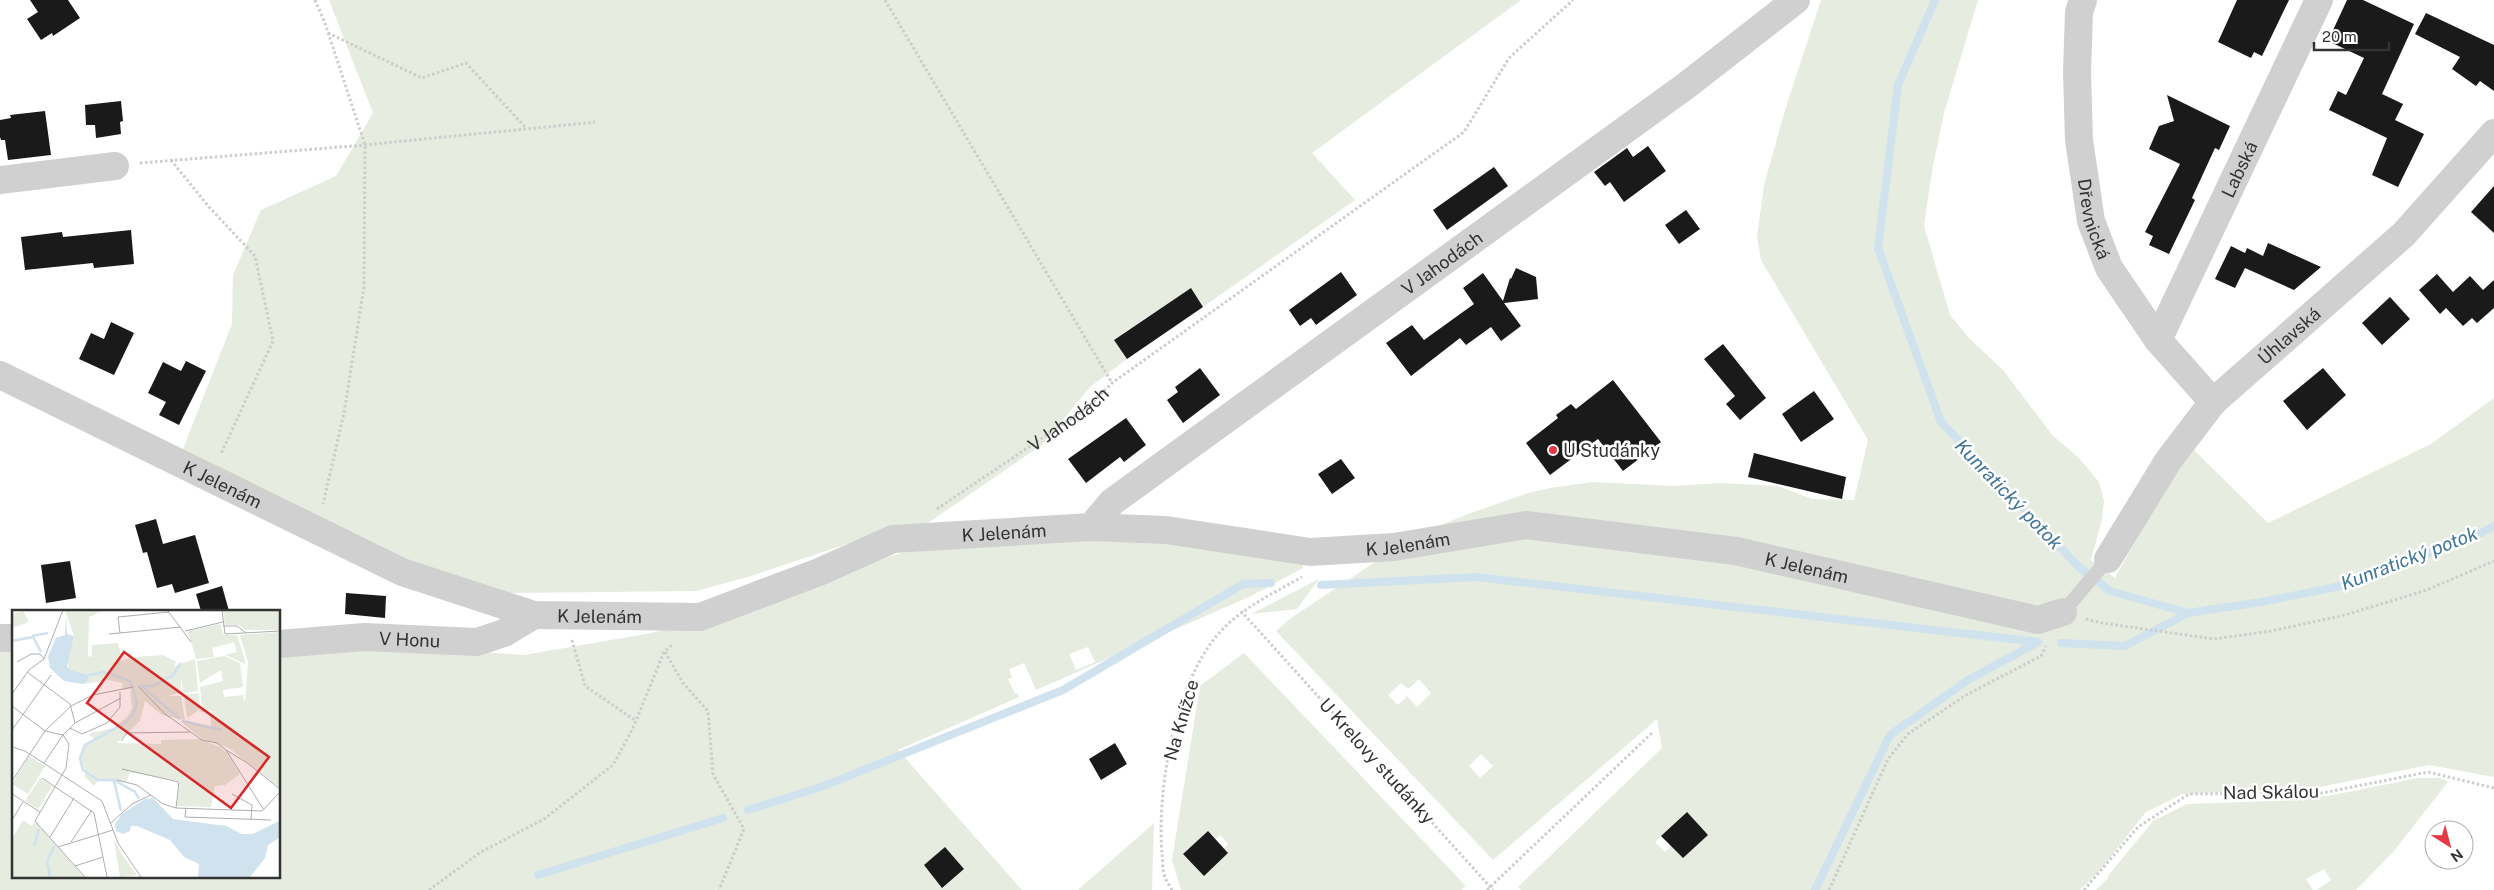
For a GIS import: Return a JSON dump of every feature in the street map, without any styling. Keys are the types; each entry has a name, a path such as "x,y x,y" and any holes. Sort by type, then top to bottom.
{"street":[{"name":"V Jahodách","path":"1091,527 1112,502 1687,85 1796,0"},
{"name":"Dřevnická","path":"2083,0 2079,12 2077,72 2079,140 2091,221 2109,268 2158,340 2213,402"},
{"name":"Labská","path":"2158,340 2319,0"},
{"name":"Úhlavská","path":"2108,559 2168,461 2213,402 2404,234 2494,133"},
{"path":"0,180 115,166"},
{"name":"K Jelenám","path":"0,375 402,572 534,615 700,617 819,572 893,539 1091,527 1166,530 1310,552 1394,547 1526,525 1736,551 2038,620 2063,612"},
{"name":"V Honu","path":"280,644 364,637 477,642 504,633 534,615"}],"lane":[{"path":"2063,612 2108,559"}],"path":[{"path":"315,0 328,32 365,145 364,286 344,413 317,532"},
{"path":"886,0 1112,383"},
{"name":"V Jahodách","path":"933,511 1088,407 1112,383 1464,132 1509,58 1573,0"},
{"path":"328,32 422,78 466,63 526,128"},
{"path":"115,166 365,145 595,122"},
{"path":"171,160 209,207 255,256 273,341 209,479"},
{"path":"1829,890 1888,759 1908,734 1966,695 2041,656 2063,612 2102,623 2214,639 2272,631 2326,619 2427,590 2494,561"},
{"name":"Na Knížce","path":"1172,890 1164,876 1161,840 1164,782 1176,727 1188,686 1209,646 1241,611 1308,574"},
{"name":"U Krelovy studánky","path":"1241,611 1490,889"},
{"path":"565,615 585,686 636,721"},
{"path":"429,890 481,852 544,819 613,765 636,721 664,652 700,617"},
{"path":"664,652 683,683 708,711 713,774 744,829 718,890"},
{"path":"1490,889 1653,732"},
{"name":"Nad Skálou","path":"2084,890 2138,827 2189,794 2322,793 2428,772 2494,788"}],"shaded area":[{"path":"329,0 1521,0 1312,153 1355,200 1203,307 1190,289 1114,339 1127,359 1090,387 1043,444 922,527 889,530 748,577 696,591 501,593 422,569 181,454 232,324 233,275 261,210 336,176 373,113"},
{"path":"1821,0 1978,0 1944,113 1932,171 1924,226 1950,315 1968,337 2003,370 2053,436 2079,458 2099,482 2104,501 2102,519 2091,560 2115,578 2163,491 2194,450 2268,523 2431,444 2494,398 2494,777 2429,765 2315,788 2183,794 2146,812 2100,870 2080,890 1521,890 1518,887 1662,748 1657,719 1493,860 1276,631 1291,618 1414,536 1468,514 1525,494 1550,488 1593,482 1674,486 1719,483 1778,486 1812,499 1854,500 1868,440 1761,260 1757,237 1764,185 1786,107","holes":["1419,679 1431,693 1417,707 1407,696 1398,705 1388,695 1401,683 1408,689","1481,754 1493,766 1480,778 1469,766","1686,812 1708,835 1683,858 1671,846 1665,852 1655,842"]},
{"path":"1136,536 1303,562 1303,568 1249,597 1036,690 1024,663 1009,669 1012,677 1008,679 1015,694 1017,693 1019,697 898,750 1022,890 0,890 0,649 12,650 12,878 280,878 280,647 372,643 524,655 646,634 748,612 840,570 920,548","holes":["1088,647 1095,662 1076,670 1069,654","945,847 964,869 942,887 924,865"]},
{"path":"1319,579 1297,609 1251,614"},
{"path":"1244,653 1466,886 1461,890 1181,890 1172,860 1200,686","holes":["1208,831 1216,839 1220,835 1228,844 1224,848 1228,853 1204,876 1183,854"]},
{"path":"2418,778 2440,778 2448,782 2393,852 2356,890 2317,890 2331,880 2324,869 2306,879 2313,890 2096,890 2108,878 2153,821 2187,804 2271,801 2328,796"},
{"path":"1154,823 1152,890 1078,890"}],"building":[{"path":"30,0 68,0 80,18 53,36 52,33 41,40 27,19 38,12"},
{"path":"2237,0 2289,0 2262,56 2254,52 2251,58 2218,42"},
{"path":"2347,0 2363,0 2414,24 2382,94 2403,104 2395,120 2424,134 2398,187 2372,175 2387,138 2329,110 2338,91 2346,95 2364,58 2328,41"},
{"path":"2426,13 2494,45 2494,91 2480,81 2476,86 2452,69 2460,57 2415,34"},
{"path":"2167,95 2230,126 2219,150 2215,148 2192,198 2195,200 2169,254 2149,245 2153,236 2145,232 2180,164 2149,149 2159,126 2174,121"},
{"path":"121,101 123,121 120,122 121,134 96,138 95,125 86,125 85,105"},
{"path":"45,111 51,155 8,160 5,140 1,140 0,137 0,120 11,118 10,115"},
{"path":"1648,146 1666,171 1624,202 1610,182 1605,186 1594,172 1627,148 1633,157"},
{"path":"1494,167 1508,186 1447,230 1433,210"},
{"path":"2494,186 2494,233 2471,212"},
{"path":"1686,210 1700,229 1679,244 1665,225"},
{"path":"131,230 134,264 94,268 93,263 25,270 21,237 62,232 63,237"},
{"path":"2268,243 2321,267 2294,290 2245,268 2235,288 2215,279 2231,246 2245,253 2247,248 2263,256"},
{"path":"1516,268 1536,277 1538,299 1504,303 1521,326 1501,341 1491,327 1466,345 1460,338 1411,376 1386,343 1412,325 1424,340 1474,304 1463,288 1483,273 1503,301 1510,278"},
{"path":"1341,272 1357,295 1316,325 1311,318 1300,326 1289,310"},
{"path":"2437,274 2453,292 2470,276 2483,290 2494,280 2494,308 2477,323 2472,318 2463,326 2446,308 2440,314 2419,290"},
{"path":"1191,288 1203,307 1127,359 1114,340"},
{"path":"2390,297 2410,319 2382,345 2362,323"},
{"path":"111,322 134,333 114,375 79,359 91,333 104,339"},
{"path":"1723,344 1766,398 1740,420 1726,404 1735,396 1704,359"},
{"path":"186,361 206,371 179,425 159,415 166,402 148,393 163,362 181,371"},
{"path":"1200,368 1220,395 1183,423 1167,400 1178,392 1175,387"},
{"path":"2323,368 2346,395 2307,430 2283,401"},
{"path":"1613,380 1661,442 1623,471 1598,439 1550,475 1526,443 1558,418 1556,415 1571,404 1576,409"},
{"path":"1814,391 1834,419 1801,442 1782,414"},
{"path":"1126,418 1146,445 1124,462 1120,457 1086,483 1068,459"},
{"path":"1754,453 1846,477 1842,499 1748,477"},
{"path":"1341,459 1355,478 1332,494 1318,474"},
{"path":"156,519 163,544 195,535 209,583 175,593 172,584 157,588 147,552 143,553 135,525"},
{"path":"70,561 76,598 46,603 41,565"},
{"path":"222,586 229,610 201,610 196,594"},
{"path":"346,593 386,596 385,618 345,614"},
{"path":"1115,743 1127,764 1101,780 1089,759"},
{"path":"1687,812 1708,835 1683,858 1661,836"},
{"path":"1208,831 1228,853 1204,876 1183,854"},
{"path":"945,847 964,869 942,888 924,865"}],"waterway":[{"name":"Kunratický potok","path":"1935,0 1898,85 1878,248 1941,422 2079,567 2110,591 2188,613 2261,602 2341,586 2477,535 2494,526"},
{"path":"1321,585 1477,577 2037,642"},
{"path":"748,810 821,787 1063,690 1243,584 1271,583"},
{"path":"2061,643 2125,646 2188,613"},
{"path":"1815,890 1890,735 1968,680 2038,642"},
{"path":"538,875 723,818"}],"place":[{"name":"U Studánky","path":"1553,450"}]}
